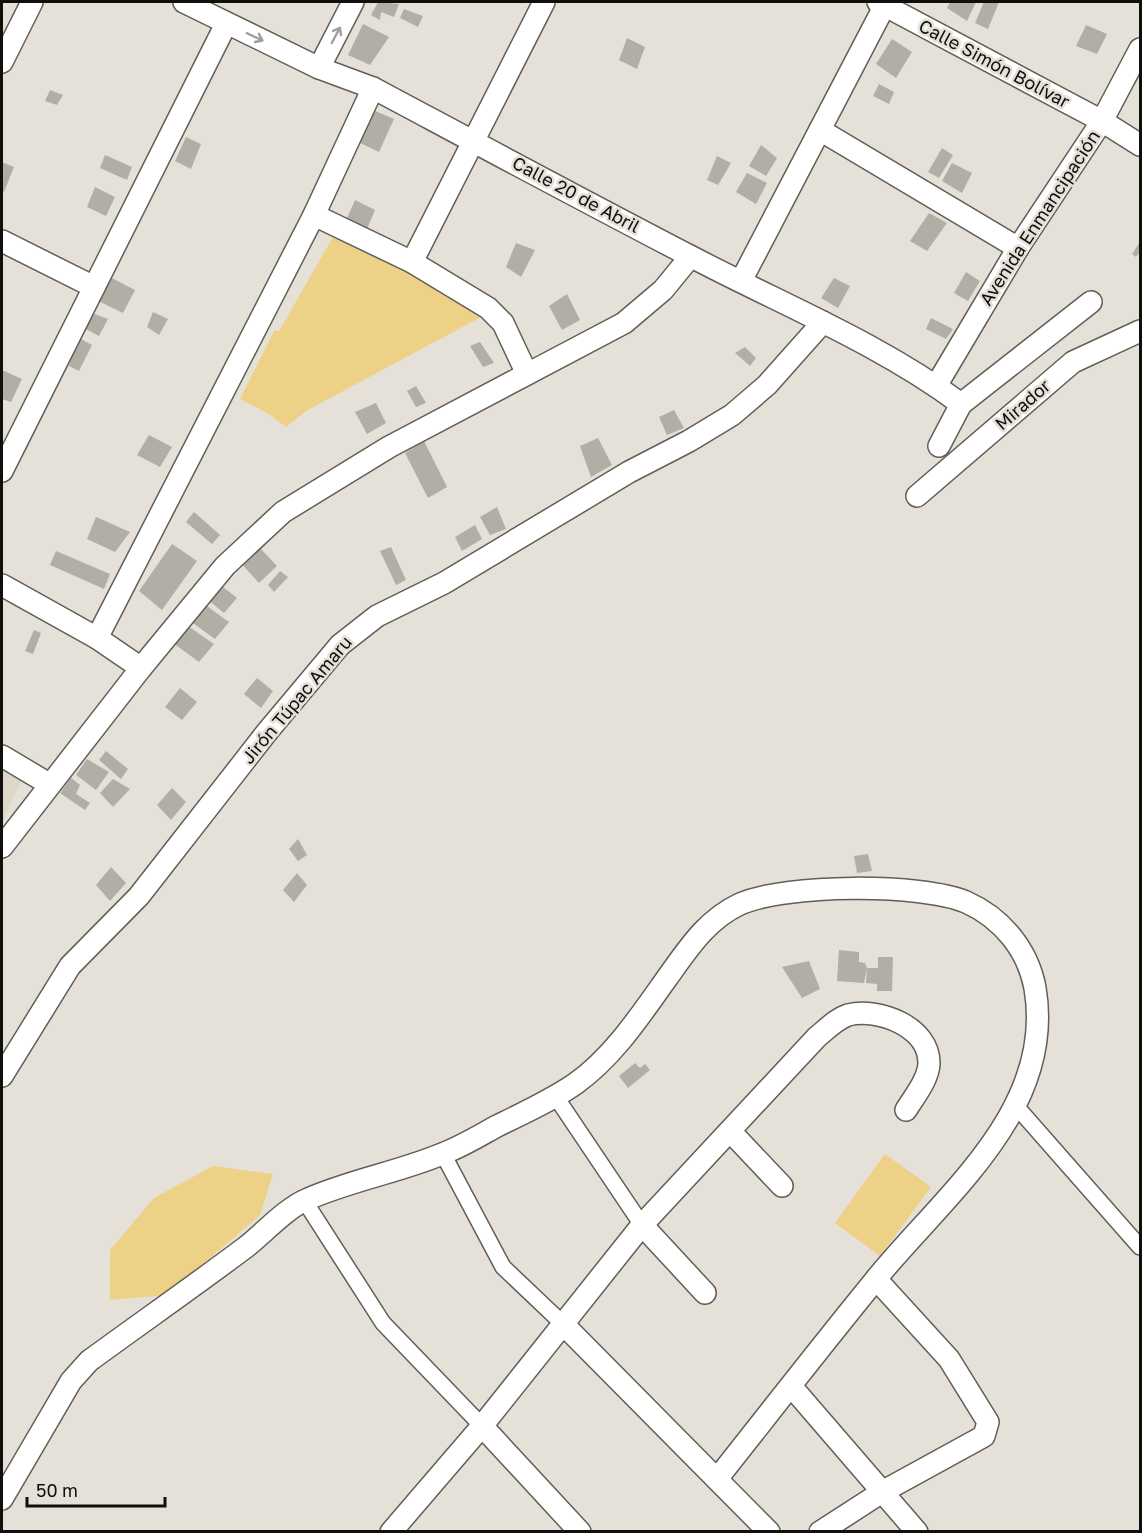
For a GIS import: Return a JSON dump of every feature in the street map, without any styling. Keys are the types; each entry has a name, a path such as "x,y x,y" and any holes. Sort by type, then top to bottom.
{"street":[{"path":"2,62 32,2"},
{"name":"Calle 20 de Abril","path":"184,2 319,68 373,88 690,256 823,322 936,386 961,404"},
{"path":"319,68 353,2"},
{"path":"412,262 471,140 544,2"},
{"path":"741,281 820,130 881,3"},
{"name":"Calle Simón Bolívar","path":"881,3 1102,121 1140,145"},
{"path":"2,471 226,24"},
{"name":"Avenida Enmancipación","path":"936,386 1018,248 1102,121 1140,50"},
{"path":"97,638 314,216 373,88"},
{"path":"820,130 1018,248"},
{"path":"314,216 412,262 495,314 503,323 527,374"},
{"path":"2,241 94,287"},
{"path":"2,847 141,668 225,566 283,512 388,447 624,323 657,296 690,256"},
{"path":"939,446 961,404 1091,302"},
{"name":"Jirón Túpac Amaru","path":"2,1076 70,966 139,896 267,732 340,645 377,616 444,583 629,472 689,441 732,415 767,385 823,322"},
{"name":"Mirador","path":"917,496 1073,362 1140,331"},
{"path":"2,585 97,638 141,668"},
{"path":"2,756 50,784"},
{"path":"2,1499 71,1381 89,1361 245,1248 304,1200 443,1154 556,1097 606,1058 697,937 723,914 751,900 770,895 880,887 933,894 970,904 1004,928 1025,956 1033,976 1038,1006 1030,1065 1015,1106 997,1138 977,1165 876,1279 717,1479"},
{"path":"391,1532 482,1426 642,1225 817,1037 840,1018 858,1013 875,1013 892,1018 919,1038 929,1062 928,1073 906,1110"},
{"path":"556,1097 642,1225 705,1293"},
{"path":"1015,1106 1140,1247"},
{"path":"730,1131 782,1186"},
{"path":"443,1154 503,1267 563,1324 769,1532"},
{"path":"304,1200 383,1323 580,1532"},
{"path":"820,1532 882,1492 984,1436 988,1422 949,1359 876,1279"},
{"path":"791,1386 917,1532"}],"shaded area":[{"path":"333,237 415,276 481,317 306,411 286,427 269,414 240,399 274,331 279,331"},
{"path":"2,770 21,781 2,823"},
{"path":"885,1154 931,1187 880,1256 835,1223"},
{"path":"213,1166 273,1174 260,1215 167,1295 110,1300 110,1250 154,1198"}],"building":[{"path":"378,2 399,4 394,17 381,12 380,20 371,15"},
{"path":"950,2 976,2 967,21 947,8"},
{"path":"984,2 999,2 988,29 975,23"},
{"path":"404,9 423,16 418,27 400,18"},
{"path":"363,24 389,37 370,65 348,55"},
{"path":"1086,25 1107,34 1097,54 1076,46"},
{"path":"627,38 645,47 637,69 619,60"},
{"path":"892,39 912,52 896,78 876,64"},
{"path":"879,84 894,92 889,104 873,96"},
{"path":"50,90 63,95 57,105 45,101"},
{"path":"373,110 394,119 379,152 358,142"},
{"path":"186,137 201,144 191,169 175,161"},
{"path":"761,145 777,158 766,176 749,166"},
{"path":"942,148 953,155 939,178 928,172"},
{"path":"105,155 132,167 127,180 100,168"},
{"path":"717,156 731,163 718,185 707,180"},
{"path":"2,162 14,167 4,192 2,190"},
{"path":"952,163 972,173 962,193 942,181"},
{"path":"747,173 767,183 756,204 736,192"},
{"path":"95,187 115,197 106,216 87,207"},
{"path":"355,200 375,210 367,229 347,218"},
{"path":"929,213 947,223 927,251 910,241"},
{"path":"1140,242 1140,252 1136,257 1132,254"},
{"path":"516,243 535,250 521,277 506,267"},
{"path":"966,272 980,281 968,301 954,293"},
{"path":"110,277 135,290 123,313 98,301"},
{"path":"834,278 850,286 838,308 821,298"},
{"path":"567,294 580,320 562,330 549,306"},
{"path":"153,312 168,319 159,335 147,327"},
{"path":"92,313 108,319 99,336 86,329"},
{"path":"931,318 953,329 946,339 926,329"},
{"path":"79,338 92,345 79,371 69,366"},
{"path":"480,342 494,363 483,367 470,346"},
{"path":"745,347 756,358 750,366 735,353"},
{"path":"2,370 22,379 11,402 2,399"},
{"path":"416,386 426,403 416,407 407,391"},
{"path":"376,403 386,423 367,434 355,412"},
{"path":"674,410 684,428 667,435 659,417"},
{"path":"149,435 172,447 160,467 137,455"},
{"path":"598,438 612,465 591,477 580,446"},
{"path":"424,441 447,487 428,498 405,453"},
{"path":"497,507 506,529 490,535 480,517"},
{"path":"194,512 220,535 212,544 186,522"},
{"path":"96,517 130,532 115,552 87,539"},
{"path":"475,525 482,539 462,551 455,537"},
{"path":"172,544 197,561 162,610 139,591"},
{"path":"257,545 277,566 259,583 239,561"},
{"path":"391,547 406,580 396,585 380,551"},
{"path":"56,551 110,574 104,589 50,565"},
{"path":"280,571 288,577 274,592 268,585"},
{"path":"223,587 237,598 224,613 207,599"},
{"path":"204,604 229,622 215,639 190,621"},
{"path":"188,626 214,644 199,662 173,643"},
{"path":"34,630 41,633 33,654 25,651"},
{"path":"257,678 273,691 261,708 244,694"},
{"path":"180,688 197,702 182,720 165,707"},
{"path":"106,751 128,769 121,779 99,760"},
{"path":"87,759 109,772 96,790 76,775"},
{"path":"71,778 80,785 76,794 90,803 85,810 60,793"},
{"path":"113,779 130,789 113,807 100,793"},
{"path":"172,788 186,802 171,820 157,805"},
{"path":"298,839 307,855 298,861 289,849"},
{"path":"868,854 872,871 857,873 854,856"},
{"path":"111,867 126,883 110,901 96,885"},
{"path":"297,873 307,885 294,902 283,890"},
{"path":"839,950 859,952 859,962 865,963 867,968 864,983 837,981"},
{"path":"878,957 893,957 892,991 877,991 877,984 866,983 867,968 878,968"},
{"path":"809,961 820,989 802,998 782,967"},
{"path":"635,1063 640,1068 645,1064 650,1070 628,1088 619,1076"}]}
